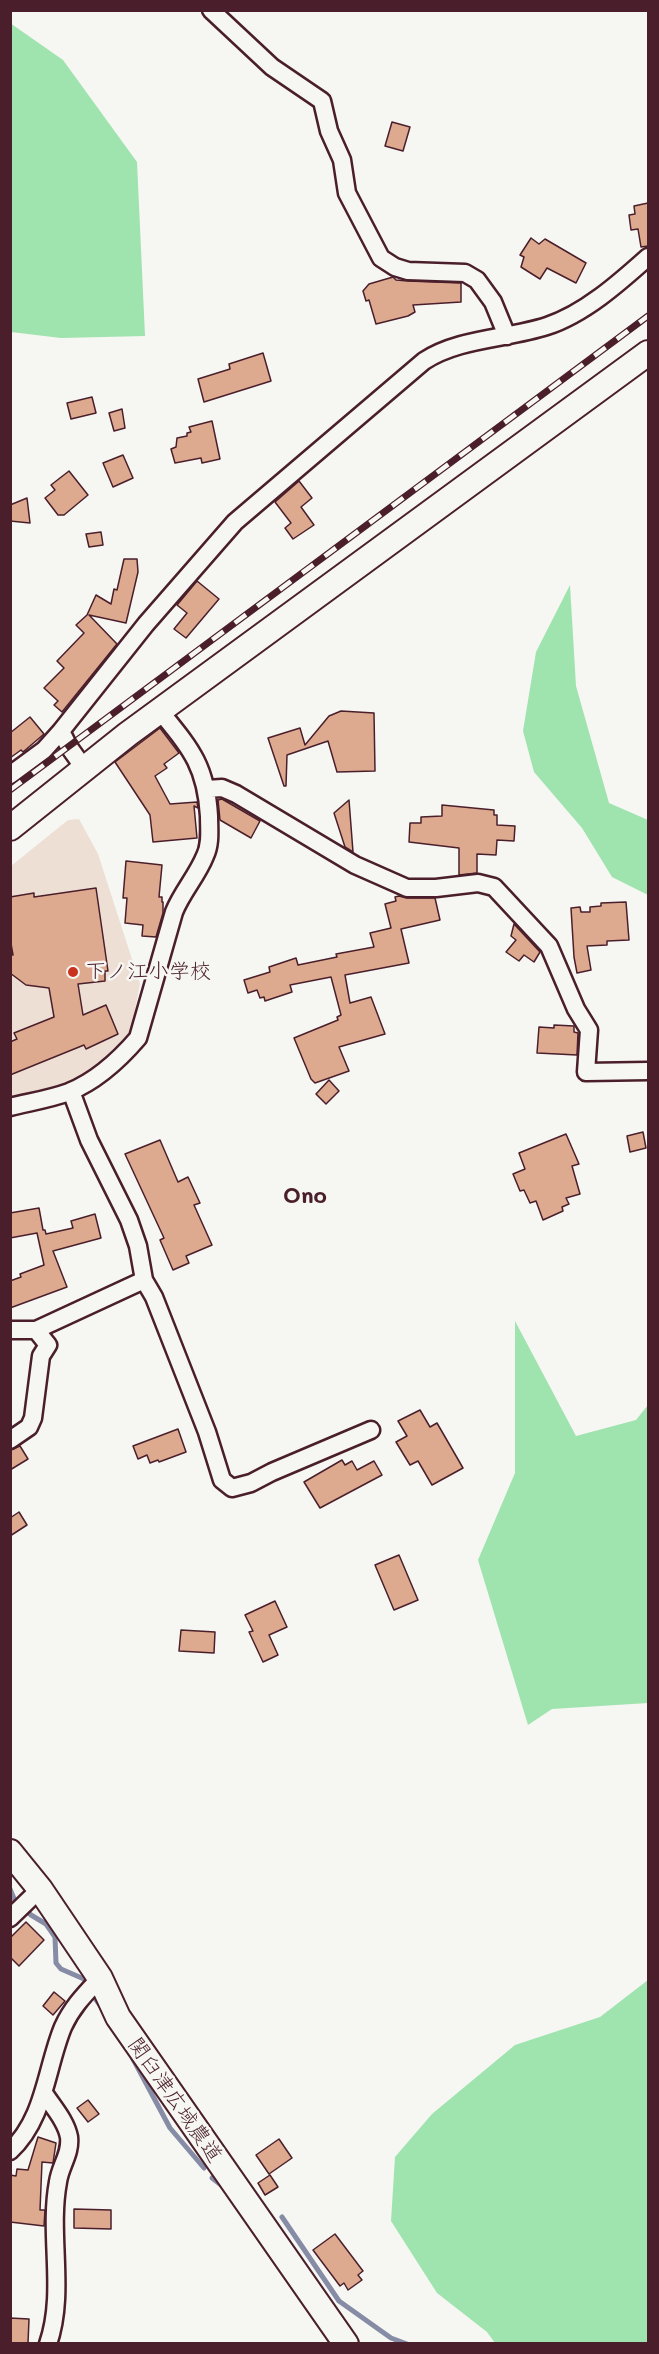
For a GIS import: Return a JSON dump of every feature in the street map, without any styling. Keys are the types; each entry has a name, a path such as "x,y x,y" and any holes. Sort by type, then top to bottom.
{"street":[{"path":"211,10 272,67 322,101 329,131 342,160 347,193 381,258 395,267 408,271 465,273 477,280 493,302 507,336"},
{"path":"10,775 44,750 61,731 146,624 216,542 262,498 433,355 547,326 565,319 628,275 648,257"},
{"path":"10,828 160,711 648,353"},
{"path":"10,1107 71,1091 98,1075 126,1053 138,1038 177,903 208,850 207,789 197,761 160,711"},
{"path":"61,731 84,768"},
{"path":"207,789 222,788 236,794 355,865 406,888 436,888 478,883 494,887 555,955 576,1009 589,1030 586,1071 648,1071"},
{"path":"71,1091 89,1140 129,1220 138,1246 144,1280 154,1297 207,1432 222,1480 227,1486 232,1488 245,1486 272,1472 371,1430"},
{"path":"11,1326 36,1330 144,1280"},
{"path":"10,1440 29,1426 33,1418 41,1356 48,1345 36,1330"},
{"name":"関臼津広域農道","path":"10,1852 34,1894 100,1978 118,2017 346,2343"},
{"path":"13,1915 34,1894"},
{"path":"10,2151 20,2142 44,2093 63,2028 76,2003 100,1978"},
{"path":"44,2093 65,2125 69,2139 68,2154 58,2180 54,2227 56,2296 52,2332 48,2343"}],"shaded area":[{"name":"下ノ江小学校","path":"79,819 98,854 140,984 129,1040 87,1075 52,1091 11,1101 11,866 68,820"}],"green space":[{"path":"10,23 63,60 137,162 145,336 61,338 11,332"},
{"path":"570,585 576,686 609,803 648,820 648,895 612,877 582,828 534,772 523,731 536,652"},
{"path":"515,1321 576,1436 636,1420 648,1405 648,1703 552,1709 528,1725 478,1560 515,1473"},
{"path":"648,1980 648,2343 495,2343 487,2332 437,2293 391,2221 395,2157 432,2114 515,2045 600,2017"}],"building":[{"path":"392,122 410,127 403,151 385,146"},
{"path":"648,203 648,246 641,247 638,229 631,230 629,215 635,214 634,206"},
{"path":"531,238 539,244 545,239 586,263 576,283 547,268 540,279 521,267 524,257 520,255"},
{"path":"393,277 396,280 461,283 461,302 413,305 415,312 408,316 376,324 369,300 366,301 363,291 369,284"},
{"path":"263,353 271,381 204,402 198,379 230,369 229,364"},
{"path":"92,397 96,413 71,419 67,403"},
{"path":"122,409 125,428 114,431 109,413"},
{"path":"212,421 220,459 202,463 201,458 175,463 171,449 176,447 177,438 187,436 187,433 191,432 189,427"},
{"path":"123,455 133,478 113,487 103,463"},
{"path":"69,471 88,495 64,515 58,515 45,498 55,490 51,485"},
{"path":"299,481 312,498 301,507 314,525 293,539 285,528 291,523 275,502"},
{"path":"27,498 30,523 10,521 10,505"},
{"path":"101,532 103,545 89,547 86,534"},
{"path":"124,559 137,559 138,572 126,623 89,615 117,644 62,712 54,705 58,701 44,688 64,668 57,661 84,633 76,625 87,615 96,595 111,604 114,589 117,590"},
{"path":"197,581 219,599 186,638 174,629 187,613 177,605"},
{"path":"341,711 374,713 375,771 337,772 328,741 287,755 286,786 284,786 268,738 300,728 305,745 329,716"},
{"path":"30,717 44,734 23,752 21,750 10,758 10,733"},
{"path":"160,728 179,753 164,764 167,768 155,776 170,804 197,802 198,808 194,806 197,838 153,842 150,815 115,762"},
{"path":"222,799 260,821 251,838 220,820 218,800"},
{"path":"349,800 353,852 345,847 334,813"},
{"path":"442,805 494,810 494,815 497,815 497,825 515,826 514,841 497,840 496,855 477,854 477,873 459,875 459,848 409,842 410,823 421,823 421,817 442,816"},
{"path":"126,861 162,865 159,897 162,897 163,913 156,937 142,936 143,925 125,923 127,898 123,898"},
{"path":"96,888 108,971 105,971 105,981 78,984 83,1015 106,1005 118,1034 86,1049 84,1045 10,1075 10,1042 17,1039 14,1033 54,1017 49,988 26,985 10,973 10,955 13,955 10,938 10,897 34,893 34,897"},
{"path":"395,897 435,898 440,920 401,929 409,963 345,975 350,1003 371,997 385,1034 339,1047 349,1071 315,1083 311,1079 294,1038 338,1020 337,1017 341,1015 331,977 290,985 292,992 265,1001 264,997 260,998 257,990 248,993 244,980 270,972 269,967 296,958 298,965 337,957 336,954 374,947 370,933 391,928 385,904 396,901"},
{"path":"626,902 629,940 607,941 607,945 587,946 591,970 577,973 571,908 580,907 581,912 590,912 590,907 601,906 601,903"},
{"path":"514,924 540,952 534,962 524,955 519,961 506,952 516,940 511,936"},
{"path":"554,1025 574,1026 574,1032 578,1033 577,1055 537,1053 539,1027 554,1028"},
{"path":"329,1080 339,1091 326,1104 316,1094"},
{"path":"643,1132 646,1148 630,1152 627,1136"},
{"path":"566,1134 579,1164 572,1166 580,1194 566,1198 569,1204 562,1207 563,1211 543,1220 536,1201 530,1203 524,1190 520,1191 513,1174 525,1169 519,1153"},
{"path":"160,1140 178,1182 188,1177 200,1203 194,1205 212,1245 186,1256 189,1263 173,1270 160,1240 164,1238 125,1154"},
{"path":"39,1208 43,1230 46,1234 73,1228 71,1221 95,1214 101,1238 53,1251 67,1287 10,1308 10,1281 21,1277 20,1274 44,1265 37,1233 10,1238 10,1213"},
{"path":"420,1410 430,1427 437,1423 463,1468 432,1485 418,1461 410,1465 396,1442 407,1436 398,1421"},
{"path":"178,1429 186,1452 159,1462 158,1460 150,1463 147,1455 138,1459 133,1446"},
{"path":"20,1446 28,1459 10,1470 10,1450"},
{"path":"342,1460 345,1465 352,1461 357,1470 374,1461 382,1475 320,1508 304,1482"},
{"path":"19,1512 27,1525 10,1536 10,1518"},
{"path":"399,1555 418,1600 394,1610 375,1565"},
{"path":"275,1601 287,1627 269,1635 278,1655 263,1662 249,1632 253,1631 245,1615"},
{"path":"181,1630 215,1632 214,1653 179,1651"},
{"path":"26,1922 44,1940 19,1966 10,1957 10,1938"},
{"path":"54,1992 65,2001 53,2015 43,2006"},
{"path":"88,2100 99,2114 88,2122 77,2108"},
{"path":"38,2137 56,2143 53,2163 42,2162 40,2210 45,2210 44,2226 10,2222 10,2175 16,2176 17,2169 28,2170"},
{"path":"279,2139 292,2158 269,2174 256,2155"},
{"path":"270,2175 278,2187 265,2195 258,2183"},
{"path":"74,2209 111,2210 111,2229 74,2228"},
{"path":"335,2234 363,2271 358,2275 362,2280 348,2290 344,2283 340,2286 313,2250"},
{"path":"10,2318 29,2319 28,2343 10,2343"}],"waterway":[{"path":"10,1889 15,1901 46,1924 55,1937 56,1963 61,1969 84,1979"},
{"path":"94,1997 102,2008"},
{"path":"133,2059 170,2128 204,2168"},
{"path":"212,2178 225,2188"},
{"path":"282,2217 339,2301 391,2338 407,2344"}],"railway":[{"path":"10,790 648,316"}],"place":[{"name":"下ノ江小学校","path":"73,972"}],"district":[{"name":"Ono","path":"305,1196"}]}
